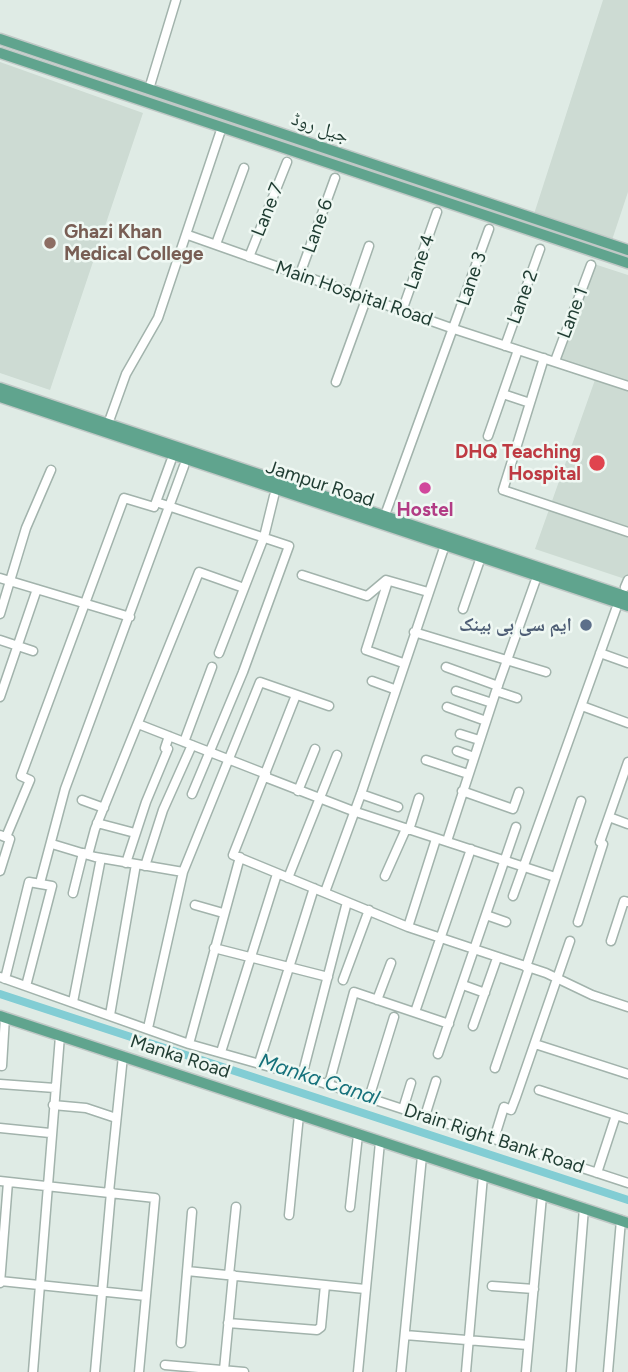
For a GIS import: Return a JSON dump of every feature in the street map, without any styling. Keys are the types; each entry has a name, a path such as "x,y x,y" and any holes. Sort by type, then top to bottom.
{"main road":[{"name":"جیل روڈ","path":"0,39 628,250"},
{"name":"جیل روڈ","path":"0,53 628,263"},
{"path":"85,83 90,70"},
{"name":"Jampur Road","path":"0,388 385,515 627,588"},
{"name":"Jampur Road","path":"0,397 628,606"},
{"name":"Manka Road","path":"2,1016 624,1221"}],"street":[{"path":"149,89 176,0"},
{"path":"108,424 126,374 158,318 222,127"},
{"name":"Lane 7","path":"249,257 287,162"},
{"path":"216,244 244,168"},
{"name":"Lane 6","path":"300,274 335,178"},
{"name":"Lane 4","path":"402,311 437,212"},
{"name":"Lane 3","path":"385,515 489,229"},
{"name":"Main Hospital Road","path":"187,235 454,329 628,386"},
{"path":"353,292 369,246"},
{"name":"Lane 2","path":"505,346 540,249"},
{"name":"Lane 1","path":"555,361 592,265"},
{"path":"336,382 367,297"},
{"path":"488,436 518,350"},
{"path":"544,358 503,489 628,532"},
{"path":"503,394 530,403"},
{"path":"0,871 10,839 3,836 30,780 21,776 124,498 154,508 171,461"},
{"path":"40,883 65,789 184,466"},
{"path":"0,614 26,528 51,470"},
{"path":"219,653 264,537 274,496"},
{"path":"156,502 289,546 192,794"},
{"path":"325,892 445,545"},
{"path":"463,609 481,557"},
{"path":"73,893 97,823 199,572 244,588"},
{"path":"302,575 367,596 388,580"},
{"path":"0,578 130,617"},
{"path":"388,580 428,592"},
{"path":"388,580 366,650 403,663"},
{"path":"447,841 479,740 535,582"},
{"path":"0,697 37,589"},
{"path":"513,896 616,608"},
{"path":"414,632 546,672"},
{"path":"0,640 33,651"},
{"path":"600,653 628,663"},
{"path":"145,866 212,667"},
{"path":"446,667 517,698"},
{"path":"372,681 394,689"},
{"path":"148,1028 183,872 260,682 329,706"},
{"path":"456,691 492,703"},
{"path":"296,695 233,855 275,870 277,874 408,927 528,967 628,1007"},
{"path":"582,706 628,723"},
{"path":"447,707 486,720"},
{"path":"139,725 319,799 555,877"},
{"path":"460,734 479,740"},
{"path":"110,1015 135,833 169,749 165,748 169,736"},
{"path":"298,791 315,749"},
{"path":"457,751 474,757"},
{"path":"288,878 337,755"},
{"path":"426,760 468,774"},
{"path":"578,922 628,762"},
{"path":"462,791 513,809 519,792"},
{"path":"361,794 398,807"},
{"path":"385,876 408,830 419,798"},
{"path":"82,800 104,808"},
{"path":"495,1068 581,801"},
{"path":"609,817 628,824"},
{"path":"97,823 135,833"},
{"path":"438,1054 516,827"},
{"path":"408,927 436,839"},
{"path":"52,844 101,858 183,872"},
{"path":"415,1012 471,849"},
{"path":"189,1044 240,857"},
{"path":"72,1002 101,858"},
{"path":"221,1052 277,874"},
{"path":"2,978 29,882 40,883 52,887 26,986"},
{"path":"259,1063 314,888"},
{"path":"611,941 624,901 628,902"},
{"path":"302,1076 347,902"},
{"path":"195,905 223,914"},
{"path":"343,980 369,910"},
{"path":"486,915 506,922"},
{"path":"494,1139 504,1107 511,1110 570,941"},
{"path":"214,948 328,977"},
{"path":"473,1026 496,958"},
{"path":"377,1000 391,963"},
{"name":"Drain Right Bank Road","path":"2,978 189,1044 329,1084 628,1183"},
{"path":"463,985 485,993"},
{"path":"329,1084 354,992 449,1024"},
{"path":"2,1016 2,1066"},
{"path":"369,1098 394,1017"},
{"path":"33,1372 50,1133 60,1036"},
{"path":"535,1044 628,1074"},
{"path":"95,1372 123,1056"},
{"path":"425,1116 436,1081"},
{"path":"403,1109 411,1083"},
{"path":"0,1084 55,1088"},
{"path":"540,1090 628,1119"},
{"path":"53,1105 86,1108 117,1118"},
{"path":"289,1215 299,1115"},
{"path":"597,1173 616,1115"},
{"path":"0,1128 50,1133"},
{"path":"350,1208 358,1135"},
{"path":"358,1372 380,1142"},
{"path":"401,1372 422,1156"},
{"path":"466,1372 483,1176"},
{"path":"139,1372 146,1296 155,1198 4,1182 0,1281 146,1296"},
{"path":"526,1372 542,1196"},
{"path":"223,1370 236,1207"},
{"path":"571,1372 584,1208"},
{"path":"181,1343 192,1212"},
{"path":"608,1372 624,1221"},
{"path":"187,1271 365,1289"},
{"path":"228,1323 317,1331 321,1327 325,1285"},
{"path":"492,1286 534,1289"},
{"path":"405,1335 528,1345"},
{"path":"165,1365 244,1372"}],"shaded area":[{"path":"603,0 628,0 628,192 612,240 534,214"},
{"name":"Ghazi Khan Medical College","path":"0,62 143,113 50,390 0,373"},
{"name":"DHQ Teaching Hospital","path":"594,264 628,275 628,580 535,549 596,377 556,363"}],"waterway":[{"name":"Manka Canal","path":"0,994 628,1200"}],"place":[{"name":"Ghazi Khan Medical College","path":"50,243"},
{"name":"DHQ Teaching Hospital","path":"597,463"},
{"name":"Hostel","path":"425,488"},
{"name":"ایم سی بی بینک","path":"586,625"}]}
